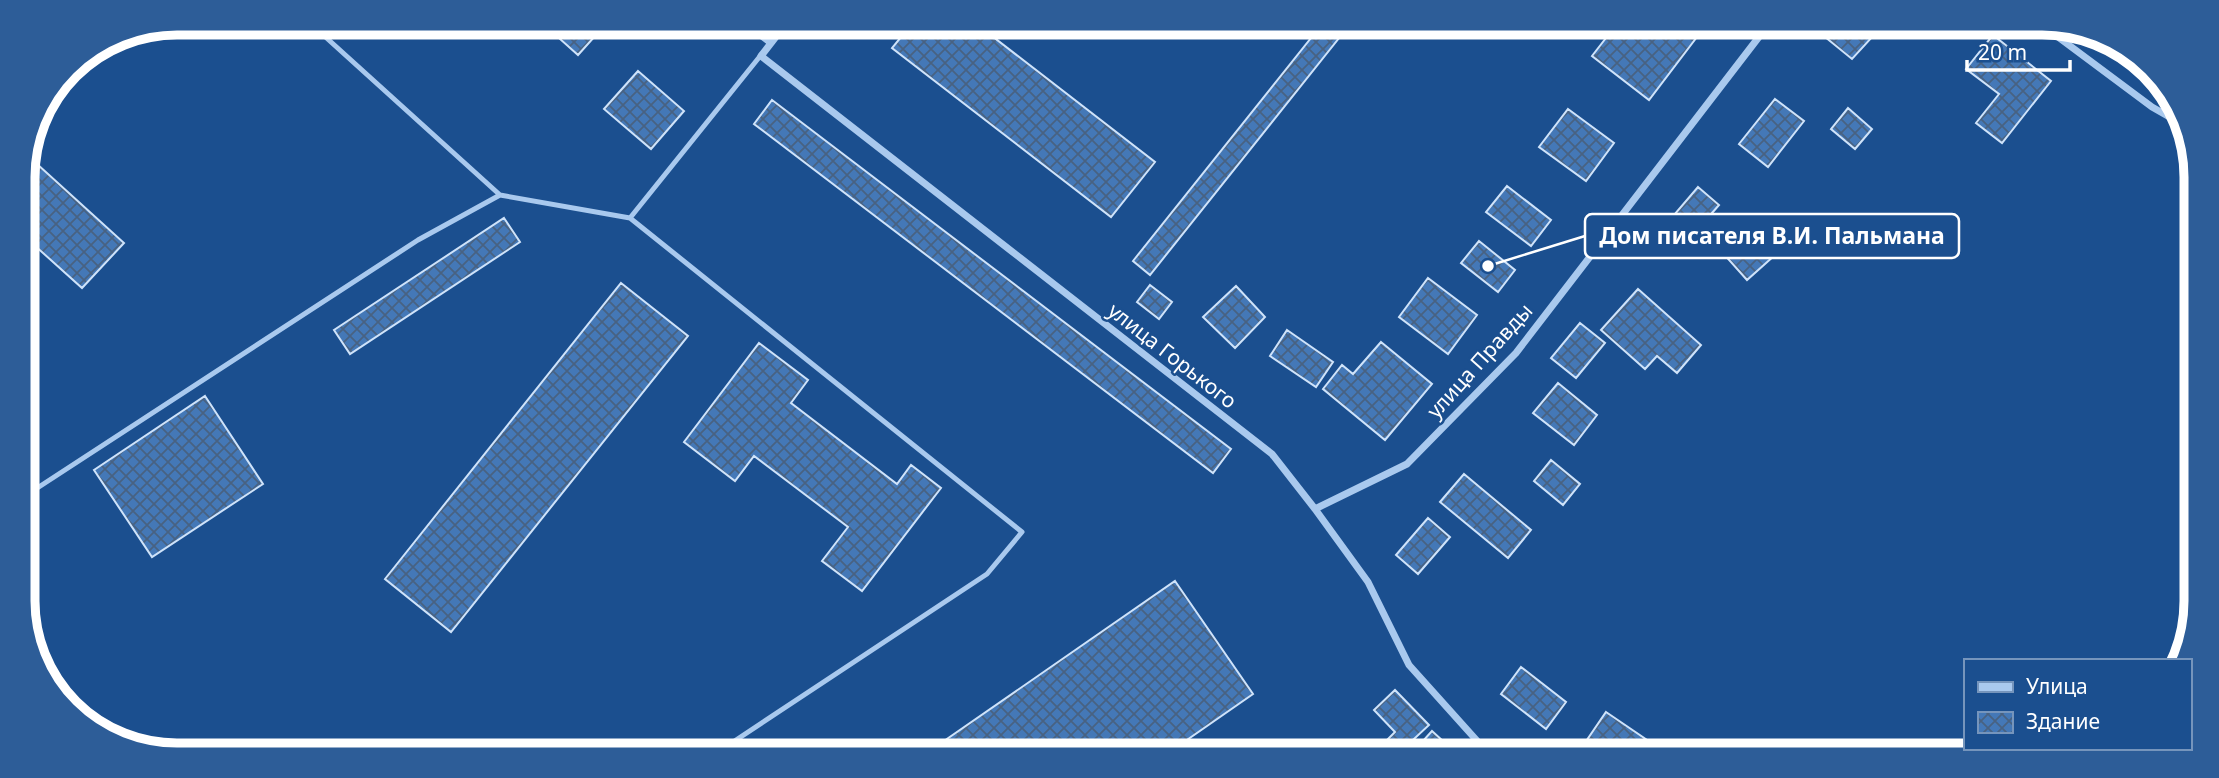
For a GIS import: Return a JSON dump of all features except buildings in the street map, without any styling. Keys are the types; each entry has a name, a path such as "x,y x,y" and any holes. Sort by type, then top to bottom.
{"street":[{"path":"760,35 771,43 777,35"},
{"name":"улица Правды","path":"1315,509 1408,464 1516,353 1760,35"},
{"path":"2056,36 2152,107 2171,118"},
{"name":"улица Горького","path":"771,43 761,55 1272,454 1368,582 1409,665 1479,743"}],"lane":[{"path":"323,35 500,195 630,218 1022,531 987,574 733,743"},
{"path":"630,218 771,43"},
{"path":"35,489 418,240 500,195"}],"place":[{"name":"Дом писателя В.И. Пальмана","path":"1488,266"}]}
